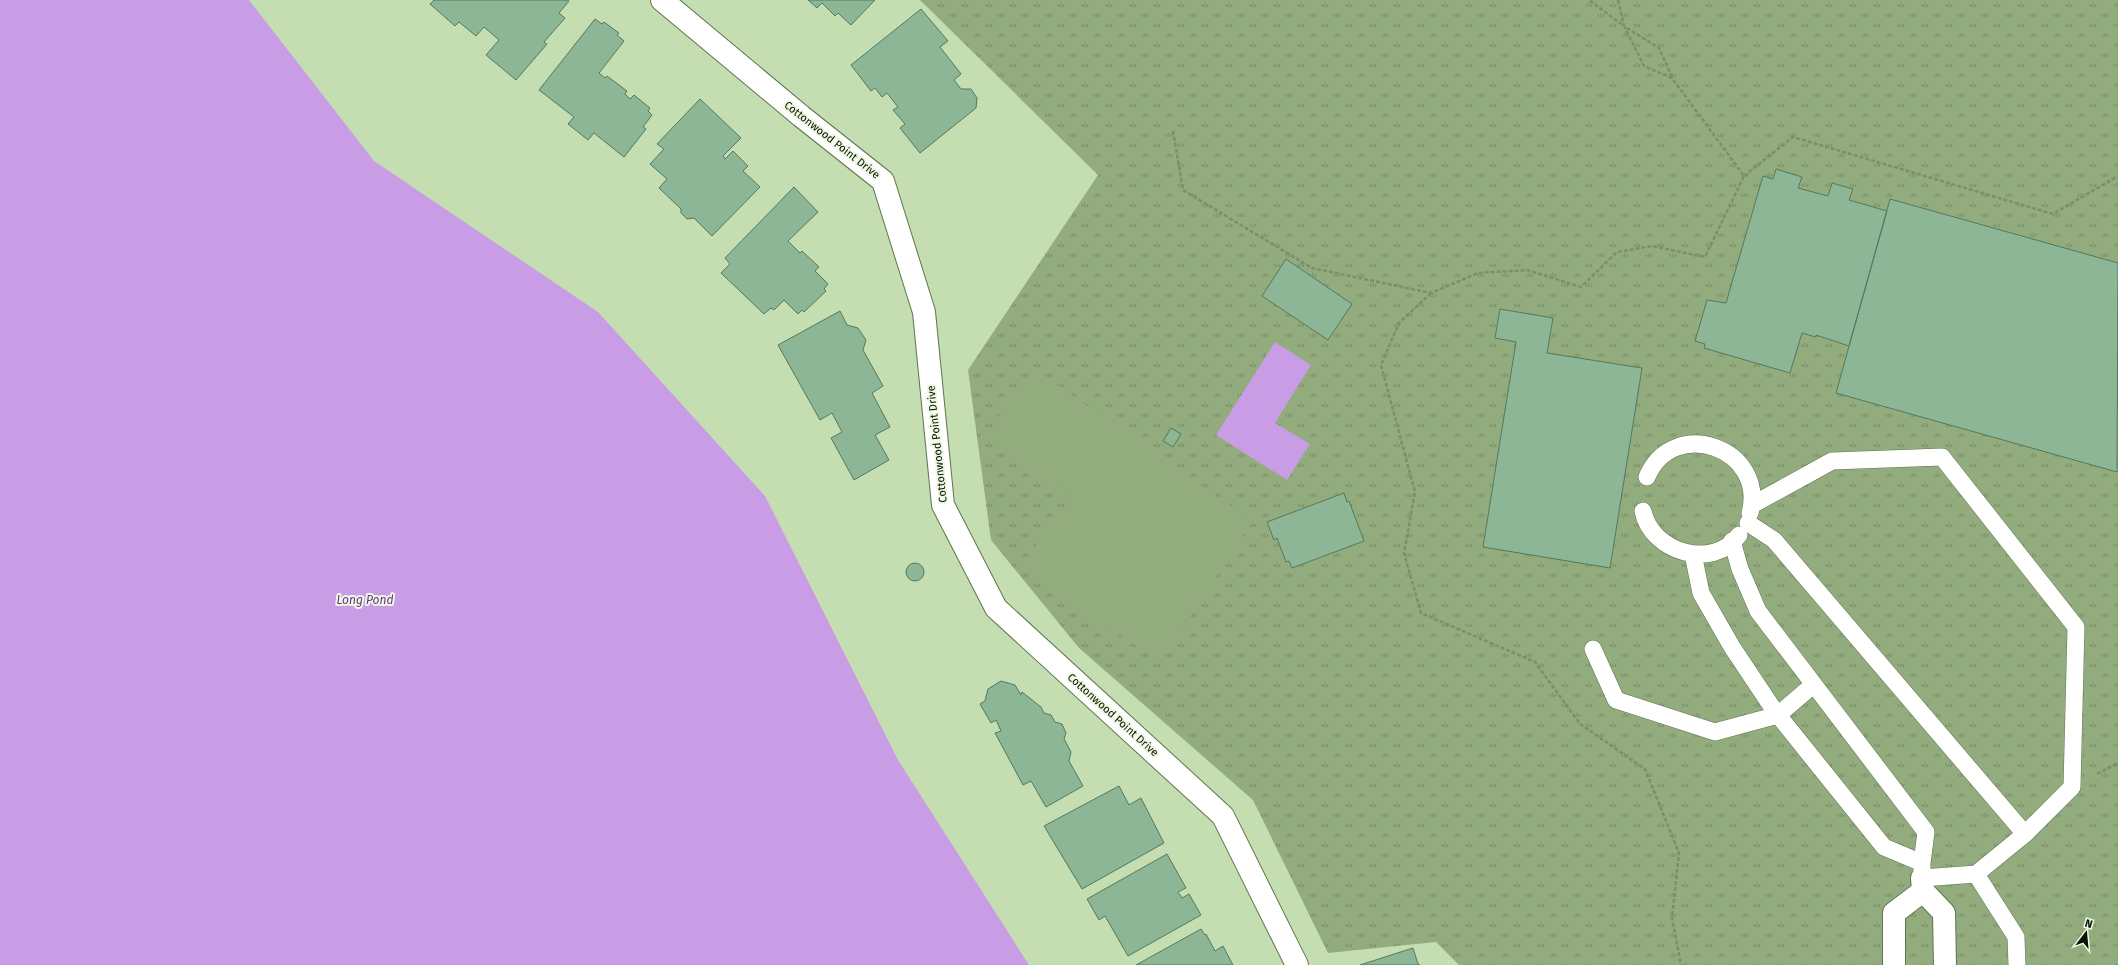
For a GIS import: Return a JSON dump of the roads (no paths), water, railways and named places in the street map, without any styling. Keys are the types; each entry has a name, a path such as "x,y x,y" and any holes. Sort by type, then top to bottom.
{"street":[{"name":"Cottonwood Point Drive","path":"662,0 801,116 883,180 924,312 943,505 996,608 1224,816 1297,965"},
{"path":"1894,965 1894,913 1923,877 1944,913 1945,965"}],"lane":[{"path":"1643,511 1645,520 1654,535 1668,546 1684,553 1703,554 1721,549 1732,541 1748,523 1752,505 1751,486 1744,469 1731,455 1715,446 1696,443 1678,447 1662,456 1650,468 1647,477"},
{"path":"1693,554 1701,593 1732,647 1778,715 1884,847 1923,877 1976,874 2025,834 2072,787 2076,627 1942,457 1832,461 1752,505"},
{"path":"1748,523 1774,540 2025,834"},
{"path":"1732,541 1740,569 1758,612 1926,832 1923,877"},
{"path":"1593,649 1616,700 1715,732 1778,715 1813,685"},
{"path":"1976,874 2016,936 2017,965"}],"water":[{"name":"Long Pond","path":"0,0 249,0 374,161 598,312 765,496 898,760 1029,965 0,965"},
{"path":"1275,342 1311,365 1275,423 1310,444 1287,480 1216,435"}]}
